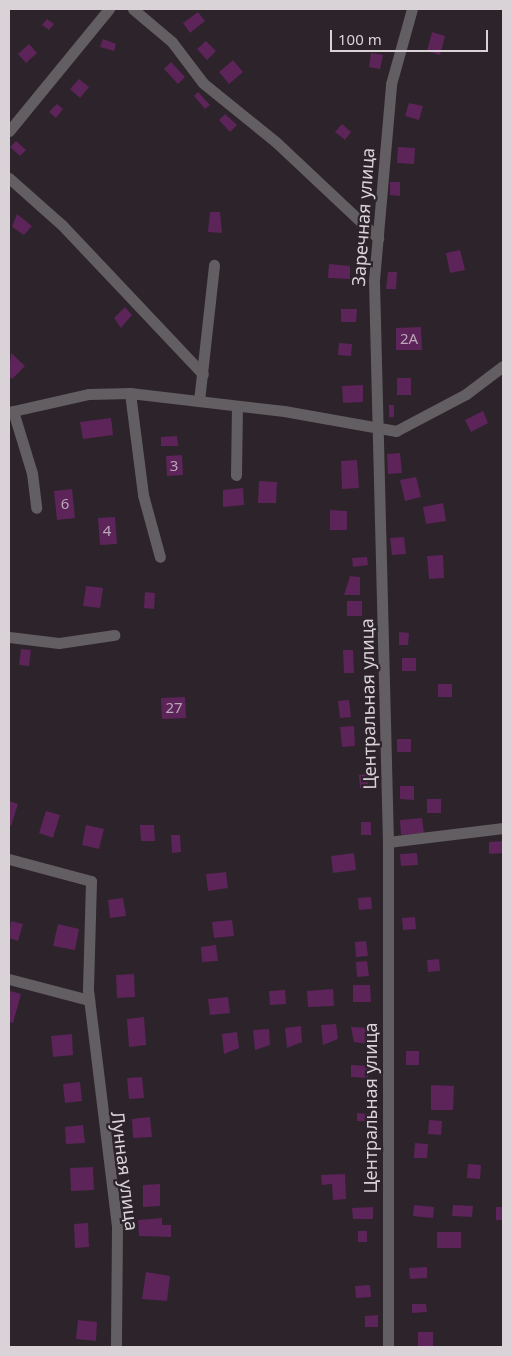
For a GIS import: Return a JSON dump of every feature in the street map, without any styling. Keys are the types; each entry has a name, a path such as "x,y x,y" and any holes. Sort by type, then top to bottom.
{"street":[{"path":"9,131 109,9"},
{"path":"132,9 172,42 203,83 277,143 378,238"},
{"name":"Заречная улица","path":"374,430 378,238 391,84 412,9"},
{"path":"9,178 62,225 203,374"},
{"path":"199,401 214,265"},
{"path":"36,508 32,473 11,411 89,394 130,393 237,406 374,430 396,431 416,424 503,366"},
{"path":"130,393 143,495 160,557"},
{"path":"236,475 237,406"},
{"name":"Центральная улица","path":"374,430 382,502 388,842 388,1347"},
{"path":"9,637 59,643 114,635"},
{"path":"388,842 503,828"},
{"name":"Лунная улица","path":"9,859 91,882 89,1000 117,1228 116,1347"},
{"path":"9,979 89,1000"}],"building":[{"path":"198,12 205,21 190,33 183,23"},
{"path":"47,19 54,24 49,30 42,25"},
{"path":"432,32 445,36 440,55 427,51"},
{"path":"103,39 116,44 114,51 100,47"},
{"path":"206,41 216,51 207,60 197,49"},
{"path":"29,44 37,53 26,63 18,54"},
{"path":"371,53 383,55 380,69 369,67"},
{"path":"233,60 243,72 229,84 219,72"},
{"path":"171,62 185,77 178,84 164,69"},
{"path":"79,79 89,87 80,98 70,89"},
{"path":"198,92 210,105 205,109 194,96"},
{"path":"409,103 423,106 419,120 405,116"},
{"path":"57,104 63,109 56,118 49,112"},
{"path":"225,114 237,125 230,132 219,120"},
{"path":"342,124 351,132 345,140 335,132"},
{"path":"16,141 26,150 20,156 10,147"},
{"path":"398,147 415,148 414,164 397,163"},
{"path":"390,182 400,182 400,196 390,195"},
{"path":"210,212 220,212 222,233 208,232"},
{"path":"17,214 32,226 24,235 12,227"},
{"path":"460,250 465,270 450,273 446,253"},
{"path":"329,264 350,266 350,279 328,278"},
{"path":"388,272 397,272 396,289 386,289"},
{"path":"125,307 132,315 121,328 114,318"},
{"path":"341,309 357,309 356,322 341,322"},
{"path":"421,327 422,350 396,350 396,328"},
{"path":"339,343 352,344 351,356 338,355"},
{"path":"11,353 25,366 12,379 9,376"},
{"path":"397,378 411,378 411,395 397,395"},
{"path":"363,385 363,402 343,403 342,386"},
{"path":"389,405 394,405 394,417 389,417"},
{"path":"483,411 488,423 471,432 465,420"},
{"path":"111,418 113,435 83,439 80,422"},
{"path":"177,436 178,446 161,446 161,437"},
{"path":"400,453 402,473 388,474 387,454"},
{"path":"182,455 183,475 167,476 166,456"},
{"path":"357,460 359,488 342,489 341,461"},
{"path":"416,477 421,497 405,501 400,480"},
{"path":"259,481 277,482 276,503 258,503"},
{"path":"243,488 244,505 223,507 223,490"},
{"path":"72,489 75,518 57,520 54,491"},
{"path":"443,503 446,521 426,524 423,507"},
{"path":"330,510 347,511 347,530 330,530"},
{"path":"115,517 117,544 100,545 98,518"},
{"path":"404,537 406,554 392,555 390,538"},
{"path":"443,555 444,578 429,579 427,556"},
{"path":"367,557 368,565 353,567 352,558"},
{"path":"350,576 360,577 360,595 344,595"},
{"path":"86,586 103,588 100,608 83,606"},
{"path":"145,592 155,593 154,609 144,608"},
{"path":"347,601 362,601 362,616 347,616"},
{"path":"399,632 409,633 408,645 399,645"},
{"path":"21,649 31,650 29,666 19,665"},
{"path":"343,650 353,650 354,673 344,673"},
{"path":"402,658 416,658 416,671 402,671"},
{"path":"438,684 452,684 452,697 438,697"},
{"path":"185,697 186,718 162,719 161,698"},
{"path":"349,700 351,717 340,718 338,701"},
{"path":"354,726 355,746 342,747 340,727"},
{"path":"397,739 411,739 411,752 397,752"},
{"path":"368,774 368,788 360,788 359,775"},
{"path":"400,786 414,786 414,800 400,799"},
{"path":"427,799 441,799 441,813 427,813"},
{"path":"9,801 18,804 11,826 9,825"},
{"path":"46,811 60,815 53,838 39,833"},
{"path":"422,818 424,833 401,835 400,820"},
{"path":"361,822 371,822 371,835 361,835"},
{"path":"86,825 104,829 99,849 82,845"},
{"path":"140,825 154,825 155,841 141,841"},
{"path":"171,835 180,835 181,852 172,853"},
{"path":"503,841 503,853 489,854 489,842"},
{"path":"354,853 356,870 333,873 331,856"},
{"path":"417,853 418,865 401,866 400,854"},
{"path":"226,872 228,888 208,891 206,874"},
{"path":"371,897 372,909 359,910 358,898"},
{"path":"123,898 126,916 110,918 108,900"},
{"path":"415,917 416,929 403,930 402,918"},
{"path":"232,920 234,936 214,938 212,922"},
{"path":"11,921 23,924 18,941 9,938"},
{"path":"58,924 79,929 75,950 53,946"},
{"path":"366,941 368,956 356,957 355,942"},
{"path":"216,945 218,961 202,962 201,947"},
{"path":"439,959 440,971 428,972 427,960"},
{"path":"367,961 369,976 357,977 356,962"},
{"path":"134,974 135,997 117,998 116,975"},
{"path":"353,985 370,985 371,1002 353,1002"},
{"path":"333,989 334,1006 308,1007 307,991"},
{"path":"285,990 286,1004 270,1005 269,991"},
{"path":"10,991 21,994 13,1023 9,1022"},
{"path":"228,997 230,1013 210,1015 208,999"},
{"path":"144,1017 146,1045 129,1047 127,1019"},
{"path":"336,1024 338,1039 323,1045 321,1025"},
{"path":"301,1026 302,1042 287,1048 285,1028"},
{"path":"351,1027 371,1028 369,1044 354,1042"},
{"path":"269,1029 270,1045 255,1050 253,1030"},
{"path":"237,1032 239,1048 224,1054 222,1034"},
{"path":"72,1034 73,1055 53,1057 51,1036"},
{"path":"406,1051 419,1051 419,1065 406,1065"},
{"path":"351,1065 368,1066 368,1078 351,1077"},
{"path":"142,1077 144,1098 129,1099 127,1078"},
{"path":"80,1082 82,1101 65,1103 63,1084"},
{"path":"431,1085 454,1086 453,1110 431,1110"},
{"path":"357,1113 368,1114 368,1121 357,1121"},
{"path":"150,1117 152,1137 133,1138 132,1119"},
{"path":"429,1120 442,1121 441,1135 428,1134"},
{"path":"83,1125 85,1143 66,1144 65,1127"},
{"path":"415,1143 428,1144 427,1158 414,1158"},
{"path":"468,1164 481,1165 480,1179 467,1178"},
{"path":"93,1167 94,1190 71,1191 70,1168"},
{"path":"345,1174 346,1199 333,1200 332,1184 322,1185 321,1175"},
{"path":"160,1184 160,1206 143,1207 143,1185"},
{"path":"414,1205 434,1207 433,1218 413,1216"},
{"path":"453,1205 473,1206 472,1217 452,1216"},
{"path":"373,1207 373,1219 353,1219 352,1208"},
{"path":"496,1207 503,1207 503,1220 496,1220"},
{"path":"162,1218 162,1225 171,1225 171,1237 139,1236 138,1220"},
{"path":"88,1223 89,1247 75,1248 74,1224"},
{"path":"358,1231 367,1231 367,1242 358,1242"},
{"path":"437,1232 461,1232 461,1248 437,1248"},
{"path":"427,1267 427,1278 410,1279 409,1268"},
{"path":"146,1272 170,1276 167,1301 142,1299"},
{"path":"370,1285 371,1297 356,1298 355,1286"},
{"path":"412,1304 426,1304 427,1312 412,1313"},
{"path":"378,1315 378,1327 365,1327 365,1316"},
{"path":"78,1320 97,1322 96,1341 76,1339"},
{"path":"418,1332 433,1332 433,1347 418,1347"}]}
